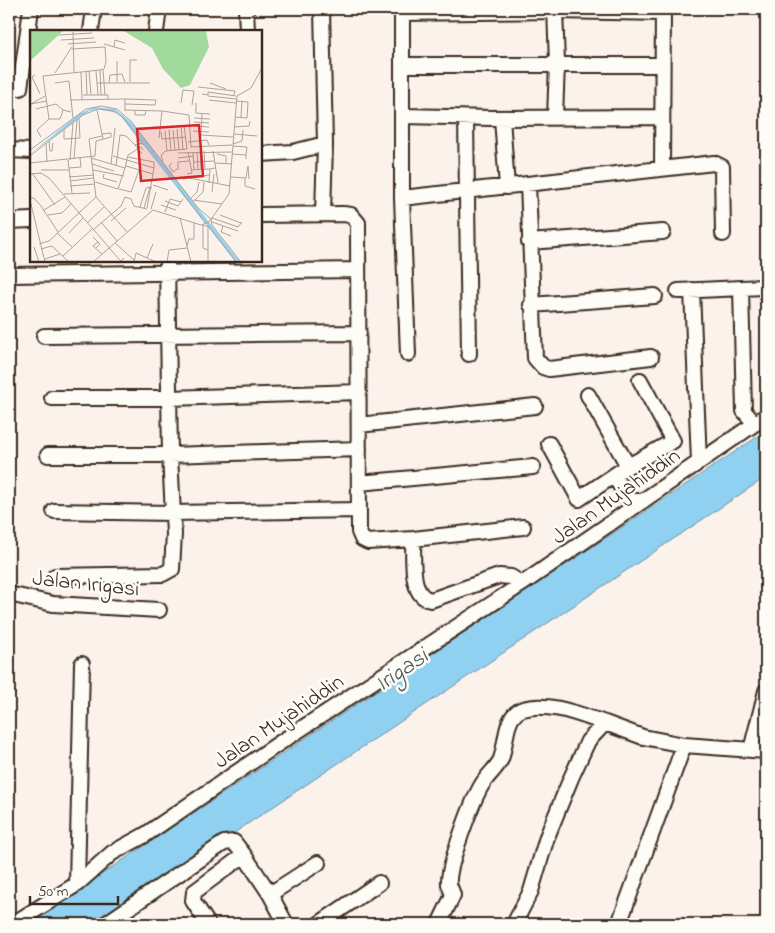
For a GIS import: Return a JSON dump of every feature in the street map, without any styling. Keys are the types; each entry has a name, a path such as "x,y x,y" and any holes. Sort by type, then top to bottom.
{"street":[{"path":"20,88 31,9"},
{"path":"91,30 94,9"},
{"path":"156,30 159,9"},
{"path":"246,9 247,30"},
{"path":"322,9 325,144 323,214"},
{"path":"555,10 557,64 555,118"},
{"path":"408,354 402,198 402,11 663,11 662,168"},
{"path":"402,66 662,65"},
{"path":"403,116 466,118 662,117"},
{"path":"466,118 465,191 469,354"},
{"path":"502,118 506,187"},
{"path":"262,154 293,152 325,144"},
{"path":"9,150 30,151"},
{"path":"402,198 708,162 722,167 723,234"},
{"path":"528,184 531,305 535,358 543,367 549,369 651,357"},
{"path":"262,215 343,214 356,219 358,223 359,532 362,539 368,542 413,539 523,527"},
{"path":"9,221 30,220"},
{"path":"529,242 663,232"},
{"path":"9,276 167,268 358,270"},
{"path":"55,576 168,573 172,569 174,560 167,268"},
{"path":"699,462 685,291 763,287"},
{"path":"741,288 744,411 761,420"},
{"path":"531,305 655,296"},
{"path":"44,336 168,333 358,333"},
{"path":"549,444 579,499 628,466 673,441 640,380"},
{"path":"52,398 169,398 359,392"},
{"path":"588,395 628,466"},
{"path":"359,425 535,406"},
{"name":"Jalan Mujahiddin","path":"13,924 77,884 112,854 145,835 286,739 522,584 761,420"},
{"path":"48,455 170,455 359,449"},
{"path":"359,483 533,467"},
{"path":"614,476 630,502 643,501"},
{"path":"54,511 172,513 359,510"},
{"path":"413,539 416,583 418,594 423,599 430,600 499,576 511,577 522,584"},
{"name":"Jalan Irigasi","path":"9,594 53,604 158,610"},
{"path":"77,884 82,664"},
{"path":"751,750 766,691"},
{"path":"439,924 453,895 449,884 450,871 473,804 483,783 501,759 511,718 523,708 541,707 566,711 643,737 684,744 766,750"},
{"path":"514,924 531,891 546,837 571,778 588,741 605,723"},
{"path":"619,924 684,744"},
{"path":"105,924 224,843 234,842 270,894 286,924"},
{"path":"208,924 193,901 194,892 244,855"},
{"path":"270,894 318,863"},
{"path":"319,924 379,883"}],"water":[{"path":"766,431 766,477 98,924 27,924"}],"water label":[{"name":"Irigasi","path":"401,669"}]}
